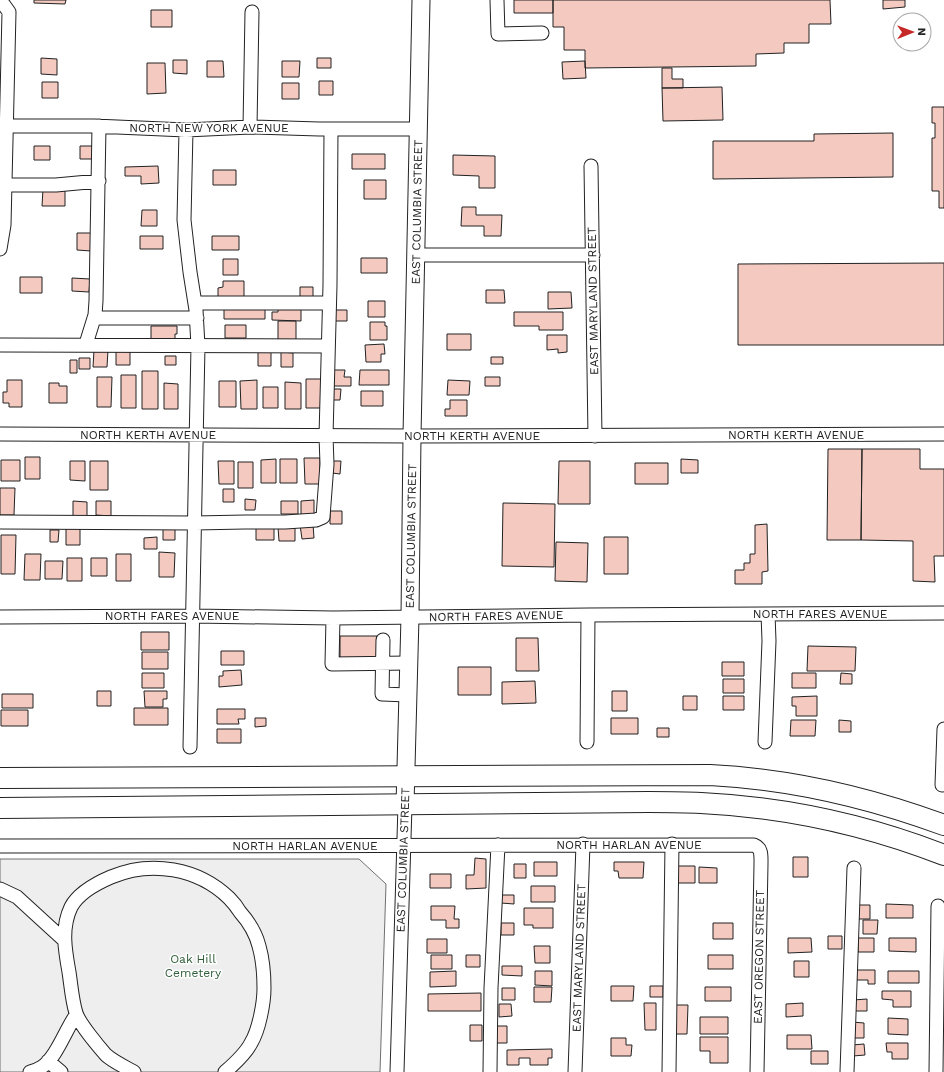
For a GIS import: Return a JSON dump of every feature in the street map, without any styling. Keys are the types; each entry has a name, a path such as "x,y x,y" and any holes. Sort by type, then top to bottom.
{"highway":[{"path":"0,778 674,774 740,776 796,784 855,797 889,806 944,824"},
{"path":"0,808 649,802 700,803 767,809 840,822 906,841 944,855"}],"main road":[{"name":"EAST COLUMBIA STREET","path":"405,805 410,617 412,436 421,0"}],"street":[{"path":"497,0 498,34 542,33"},
{"path":"0,249 4,225 5,185 3,126 4,7"},
{"path":"250,127 252,12"},
{"name":"NORTH NEW YORK AVENUE","path":"3,126 99,126 186,130 250,127 419,129"},
{"path":"86,344 94,318 96,301 99,126"},
{"path":"0,522 195,524 285,522 316,520 323,517 327,464 326,436 330,303 331,129"},
{"path":"186,130 184,220 197,318 198,346 194,616 190,746"},
{"name":"EAST MARYLAND STREET","path":"591,166 595,436"},
{"path":"5,185 56,185 99,181"},
{"path":"416,255 593,255"},
{"path":"195,303 330,303"},
{"path":"94,318 197,318"},
{"path":"0,345 86,344 328,346"},
{"name":"NORTH KERTH AVENUE","path":"0,434 196,436 595,436 944,434"},
{"name":"NORTH FARES AVENUE","path":"0,617 194,616 333,618 944,613"},
{"path":"765,742 768,614"},
{"path":"587,742 588,615"},
{"path":"333,618 332,664 409,663"},
{"path":"383,640 382,694 408,695"},
{"path":"942,785 944,729"},
{"name":"EAST COLUMBIA STREET","path":"397,1072 405,805"},
{"name":"EAST MARYLAND STREET","path":"575,1072 583,844"},
{"name":"NORTH HARLAN AVENUE","path":"0,846 583,844 754,845"},
{"path":"669,1072 672,844"},
{"path":"490,1072 491,988 498,845"},
{"name":"EAST OREGON STREET","path":"754,845 758,846 760,849 761,864 757,1072"},
{"path":"134,1072 107,1055 87,1032 76,1015 64,940 65,928 71,906 82,893 99,882 118,874 137,869 167,868 186,872 206,880 229,898 247,920 259,945 263,969 264,999 259,1022 251,1043 225,1072"},
{"path":"848,1072 854,868"},
{"path":"0,889 17,897 64,940"},
{"path":"936,1072 938,906"},
{"path":"30,1072 42,1067 54,1054 64,1038 69,1024 76,1015"},
{"path":"48,1061 61,1072"}],"green space":[{"name":"Oak Hill Cemetery","path":"0,859 359,859 386,884 380,1072 0,1072"}],"building":[{"path":"34,0 66,0 65,4 34,3"},
{"path":"514,0 553,0 553,13 514,13"},
{"path":"553,0 830,0 831,24 809,24 809,43 784,43 784,53 756,54 756,66 585,68 585,50 564,50 564,27 553,27"},
{"path":"883,0 905,0 905,7 883,9"},
{"path":"151,10 172,10 172,27 151,27"},
{"path":"41,58 57,59 57,75 41,74"},
{"path":"317,58 331,58 331,68 317,68"},
{"path":"173,60 187,60 187,74 173,73"},
{"path":"207,61 223,61 224,77 207,77"},
{"path":"282,61 300,61 299,77 282,77"},
{"path":"585,61 586,78 563,79 562,62"},
{"path":"147,63 165,63 166,93 147,94"},
{"path":"662,68 672,68 672,79 683,79 683,88 662,88"},
{"path":"319,81 333,81 333,95 319,95"},
{"path":"42,82 58,82 58,98 42,98"},
{"path":"282,83 299,83 299,99 282,99"},
{"path":"722,87 723,120 663,121 662,88"},
{"path":"932,107 944,107 944,208 939,208 939,191 932,191 932,138 935,138 935,123 932,123"},
{"path":"893,133 893,177 713,179 713,141 814,141 814,134"},
{"path":"34,146 50,146 50,160 34,160"},
{"path":"80,146 94,146 94,159 80,159"},
{"path":"352,154 385,154 385,169 352,169"},
{"path":"453,155 495,156 495,188 479,188 479,176 453,175"},
{"path":"158,166 159,183 141,184 141,176 125,176 125,167"},
{"path":"213,170 236,170 236,185 213,185"},
{"path":"364,180 386,180 386,199 364,199"},
{"path":"43,189 65,190 65,206 42,206"},
{"path":"462,207 476,207 476,215 502,215 501,236 484,236 484,226 461,226"},
{"path":"142,210 157,210 157,226 141,226"},
{"path":"77,233 91,233 91,251 77,250"},
{"path":"140,236 163,236 163,249 140,249"},
{"path":"212,236 239,236 239,250 212,250"},
{"path":"361,258 387,258 387,273 361,273"},
{"path":"223,259 238,259 238,275 223,275"},
{"path":"944,263 944,345 738,345 738,264"},
{"path":"20,277 42,277 42,293 20,293"},
{"path":"72,278 90,279 89,292 72,291"},
{"path":"223,281 244,281 244,297 218,297 218,288 223,287"},
{"path":"300,287 313,287 313,297 300,297"},
{"path":"486,290 504,290 505,303 486,303"},
{"path":"548,292 571,292 572,308 548,309"},
{"path":"368,301 385,301 385,317 368,317"},
{"path":"265,304 265,319 224,319 224,305"},
{"path":"278,305 301,305 301,321 272,320 272,312 278,312"},
{"path":"334,310 347,310 347,321 334,321"},
{"path":"514,312 563,312 563,330 539,330 539,326 514,326"},
{"path":"278,321 296,321 296,342 278,342"},
{"path":"370,322 385,322 385,326 387,326 387,340 370,340"},
{"path":"225,325 246,325 246,338 225,338"},
{"path":"151,326 177,326 175,340 151,340"},
{"path":"447,334 471,334 471,350 447,350"},
{"path":"547,335 567,335 567,352 558,353 558,349 547,350"},
{"path":"384,344 385,354 381,354 381,362 366,362 365,345"},
{"path":"94,350 108,350 107,367 93,367"},
{"path":"116,350 130,350 130,365 116,365"},
{"path":"258,352 271,352 271,366 258,366"},
{"path":"281,352 293,353 293,367 281,367"},
{"path":"165,356 176,356 176,365 165,365"},
{"path":"491,357 503,357 503,364 491,364"},
{"path":"79,358 90,358 90,369 79,369"},
{"path":"70,360 77,360 77,373 70,373"},
{"path":"332,370 345,370 344,377 351,377 351,386 332,386"},
{"path":"360,370 389,370 389,385 359,385"},
{"path":"142,371 158,371 158,409 142,409"},
{"path":"121,375 136,375 136,408 121,408"},
{"path":"97,377 112,377 111,407 97,407"},
{"path":"485,377 500,377 500,386 485,386"},
{"path":"306,379 322,379 321,408 306,408"},
{"path":"7,380 22,380 22,407 9,407 9,403 3,403 3,392 7,392"},
{"path":"257,380 257,409 241,409 240,381"},
{"path":"448,380 470,381 469,395 447,395"},
{"path":"219,381 236,381 236,407 219,407"},
{"path":"285,382 301,383 301,409 285,409"},
{"path":"49,383 59,383 59,386 67,386 67,403 49,403"},
{"path":"164,383 178,384 178,409 164,409"},
{"path":"263,387 278,387 278,408 263,408"},
{"path":"331,389 341,389 340,400 331,400"},
{"path":"361,391 383,391 383,406 361,406"},
{"path":"450,400 467,400 467,416 445,416 445,409 450,409"},
{"path":"828,449 862,449 861,540 827,540"},
{"path":"862,449 920,449 920,469 944,469 944,556 934,556 935,582 913,581 913,541 861,540"},
{"path":"25,457 40,457 40,479 25,479"},
{"path":"304,458 320,458 320,484 305,484"},
{"path":"276,459 276,483 261,483 261,460"},
{"path":"280,459 297,459 297,483 280,483"},
{"path":"681,459 698,460 698,473 681,473"},
{"path":"1,460 20,460 20,481 1,481"},
{"path":"70,461 85,461 85,481 70,480"},
{"path":"90,461 108,461 108,490 90,490"},
{"path":"218,461 234,461 234,484 219,484"},
{"path":"333,461 341,461 340,474 332,473"},
{"path":"559,461 590,461 590,504 558,504"},
{"path":"238,462 253,462 253,488 238,488"},
{"path":"635,463 668,463 668,484 635,484"},
{"path":"0,488 15,488 14,515 0,515"},
{"path":"223,489 234,489 234,502 223,502"},
{"path":"245,499 256,500 255,510 245,510"},
{"path":"314,500 314,515 301,516 301,501"},
{"path":"73,501 87,502 87,516 73,516"},
{"path":"96,501 111,501 111,516 96,515"},
{"path":"281,501 298,501 298,514 281,514"},
{"path":"503,503 555,504 554,567 502,566"},
{"path":"330,511 342,511 342,524 330,524"},
{"path":"163,524 175,525 175,540 163,540"},
{"path":"313,524 314,538 302,539 300,525"},
{"path":"767,524 768,571 762,572 762,584 735,584 735,570 744,570 744,563 750,563 750,554 755,554 755,525"},
{"path":"66,525 80,525 80,545 66,545"},
{"path":"256,526 274,526 274,540 256,540"},
{"path":"278,527 295,527 295,541 279,541"},
{"path":"50,530 59,530 58,542 50,542"},
{"path":"1,535 16,535 15,574 1,574"},
{"path":"157,537 157,549 144,549 144,538"},
{"path":"604,537 628,537 628,574 604,574"},
{"path":"556,542 588,543 587,582 555,581"},
{"path":"159,552 175,553 174,577 159,577"},
{"path":"25,554 41,554 40,580 24,580"},
{"path":"116,554 131,554 131,581 116,581"},
{"path":"67,558 82,558 82,581 67,581"},
{"path":"91,558 107,558 107,576 91,576"},
{"path":"45,561 63,561 62,579 45,579"},
{"path":"141,632 169,632 169,650 141,650"},
{"path":"340,636 377,636 377,659 340,659"},
{"path":"516,638 538,638 539,671 516,671"},
{"path":"808,646 856,647 855,671 807,671"},
{"path":"221,651 244,651 244,665 221,665"},
{"path":"142,652 168,652 168,669 142,669"},
{"path":"722,662 744,662 744,676 722,676"},
{"path":"458,667 491,667 491,695 458,695"},
{"path":"241,670 242,685 219,687 219,676 223,676 223,671"},
{"path":"142,673 164,673 164,688 142,688"},
{"path":"792,673 816,673 816,688 792,688"},
{"path":"841,673 852,674 852,684 840,684"},
{"path":"723,679 744,679 744,693 723,693"},
{"path":"535,681 536,703 502,704 502,682"},
{"path":"97,691 111,691 111,706 97,706"},
{"path":"144,691 167,691 167,699 163,699 163,707 145,707"},
{"path":"612,691 627,691 627,711 612,711"},
{"path":"2,694 33,694 33,708 2,708"},
{"path":"683,696 697,696 697,710 683,710"},
{"path":"723,696 744,696 744,710 723,710"},
{"path":"817,696 817,716 796,716 796,706 792,706 792,697"},
{"path":"134,708 168,708 168,725 134,725"},
{"path":"217,709 245,709 245,719 238,719 239,724 217,724"},
{"path":"1,710 28,710 28,726 1,726"},
{"path":"255,718 266,718 266,726 255,727"},
{"path":"611,718 638,718 638,734 611,734"},
{"path":"791,720 816,720 815,736 790,736"},
{"path":"839,720 851,721 851,732 839,732"},
{"path":"657,728 669,728 669,737 657,737"},
{"path":"217,729 241,729 241,743 217,743"},
{"path":"793,857 808,857 808,877 793,877"},
{"path":"475,858 486,859 486,888 466,889 466,875 474,875"},
{"path":"534,862 557,862 557,876 534,876"},
{"path":"614,862 644,862 643,878 619,878 618,871 614,871"},
{"path":"514,864 526,864 526,878 514,878"},
{"path":"676,866 695,866 695,883 676,883"},
{"path":"699,867 717,868 717,883 699,883"},
{"path":"430,874 451,874 451,888 430,888"},
{"path":"531,886 555,886 555,902 531,902"},
{"path":"501,895 514,895 514,904 501,903"},
{"path":"886,904 913,905 913,918 886,918"},
{"path":"856,905 870,905 870,919 856,919"},
{"path":"431,906 455,906 454,919 459,919 459,928 446,928 446,920 431,920"},
{"path":"524,908 553,908 553,928 533,928 533,925 524,925"},
{"path":"863,920 878,920 877,934 863,934"},
{"path":"501,923 514,923 514,935 501,935"},
{"path":"713,923 733,923 733,939 713,939"},
{"path":"828,936 842,936 842,949 828,949"},
{"path":"788,938 811,938 812,952 788,953"},
{"path":"858,938 874,938 874,952 858,952"},
{"path":"889,938 916,938 916,952 889,951"},
{"path":"427,939 447,939 447,953 427,953"},
{"path":"534,946 550,946 550,963 535,963"},
{"path":"431,955 452,955 452,969 431,969"},
{"path":"466,955 480,955 480,967 466,967"},
{"path":"708,955 733,955 733,969 708,969"},
{"path":"794,961 809,961 809,977 794,977"},
{"path":"502,966 522,966 522,976 502,975"},
{"path":"855,970 875,970 875,984 868,984 868,980 856,980"},
{"path":"456,971 456,986 430,987 430,972"},
{"path":"535,971 552,971 552,986 535,985"},
{"path":"888,971 919,971 919,983 888,983"},
{"path":"611,986 634,986 633,1001 611,1001"},
{"path":"650,986 663,986 663,997 650,997"},
{"path":"534,987 552,987 551,1002 534,1002"},
{"path":"705,987 731,987 731,1001 705,1001"},
{"path":"502,988 515,988 515,1000 502,1000"},
{"path":"882,991 911,991 911,1007 893,1007 893,1000 882,999"},
{"path":"481,993 481,1011 428,1011 428,994"},
{"path":"867,999 867,1011 853,1011 853,1000"},
{"path":"644,1003 656,1003 656,1030 645,1030"},
{"path":"803,1003 803,1016 786,1017 786,1004"},
{"path":"499,1004 511,1004 512,1016 499,1017"},
{"path":"675,1005 688,1005 687,1034 675,1034"},
{"path":"700,1017 728,1017 728,1034 700,1034"},
{"path":"888,1018 908,1019 908,1035 888,1034"},
{"path":"852,1022 864,1023 864,1038 853,1038"},
{"path":"470,1025 482,1025 482,1041 470,1041"},
{"path":"494,1026 507,1026 507,1043 494,1043"},
{"path":"787,1035 811,1035 812,1049 787,1049"},
{"path":"700,1037 728,1037 728,1063 710,1063 710,1051 700,1051"},
{"path":"611,1038 626,1038 626,1045 632,1045 631,1056 611,1056"},
{"path":"886,1043 908,1043 908,1059 892,1059 892,1052 887,1052"},
{"path":"864,1044 865,1055 853,1056 852,1045"},
{"path":"552,1049 552,1058 548,1058 548,1065 530,1065 530,1058 519,1058 519,1065 507,1065 507,1050"},
{"path":"811,1051 828,1051 828,1064 811,1064"}]}
